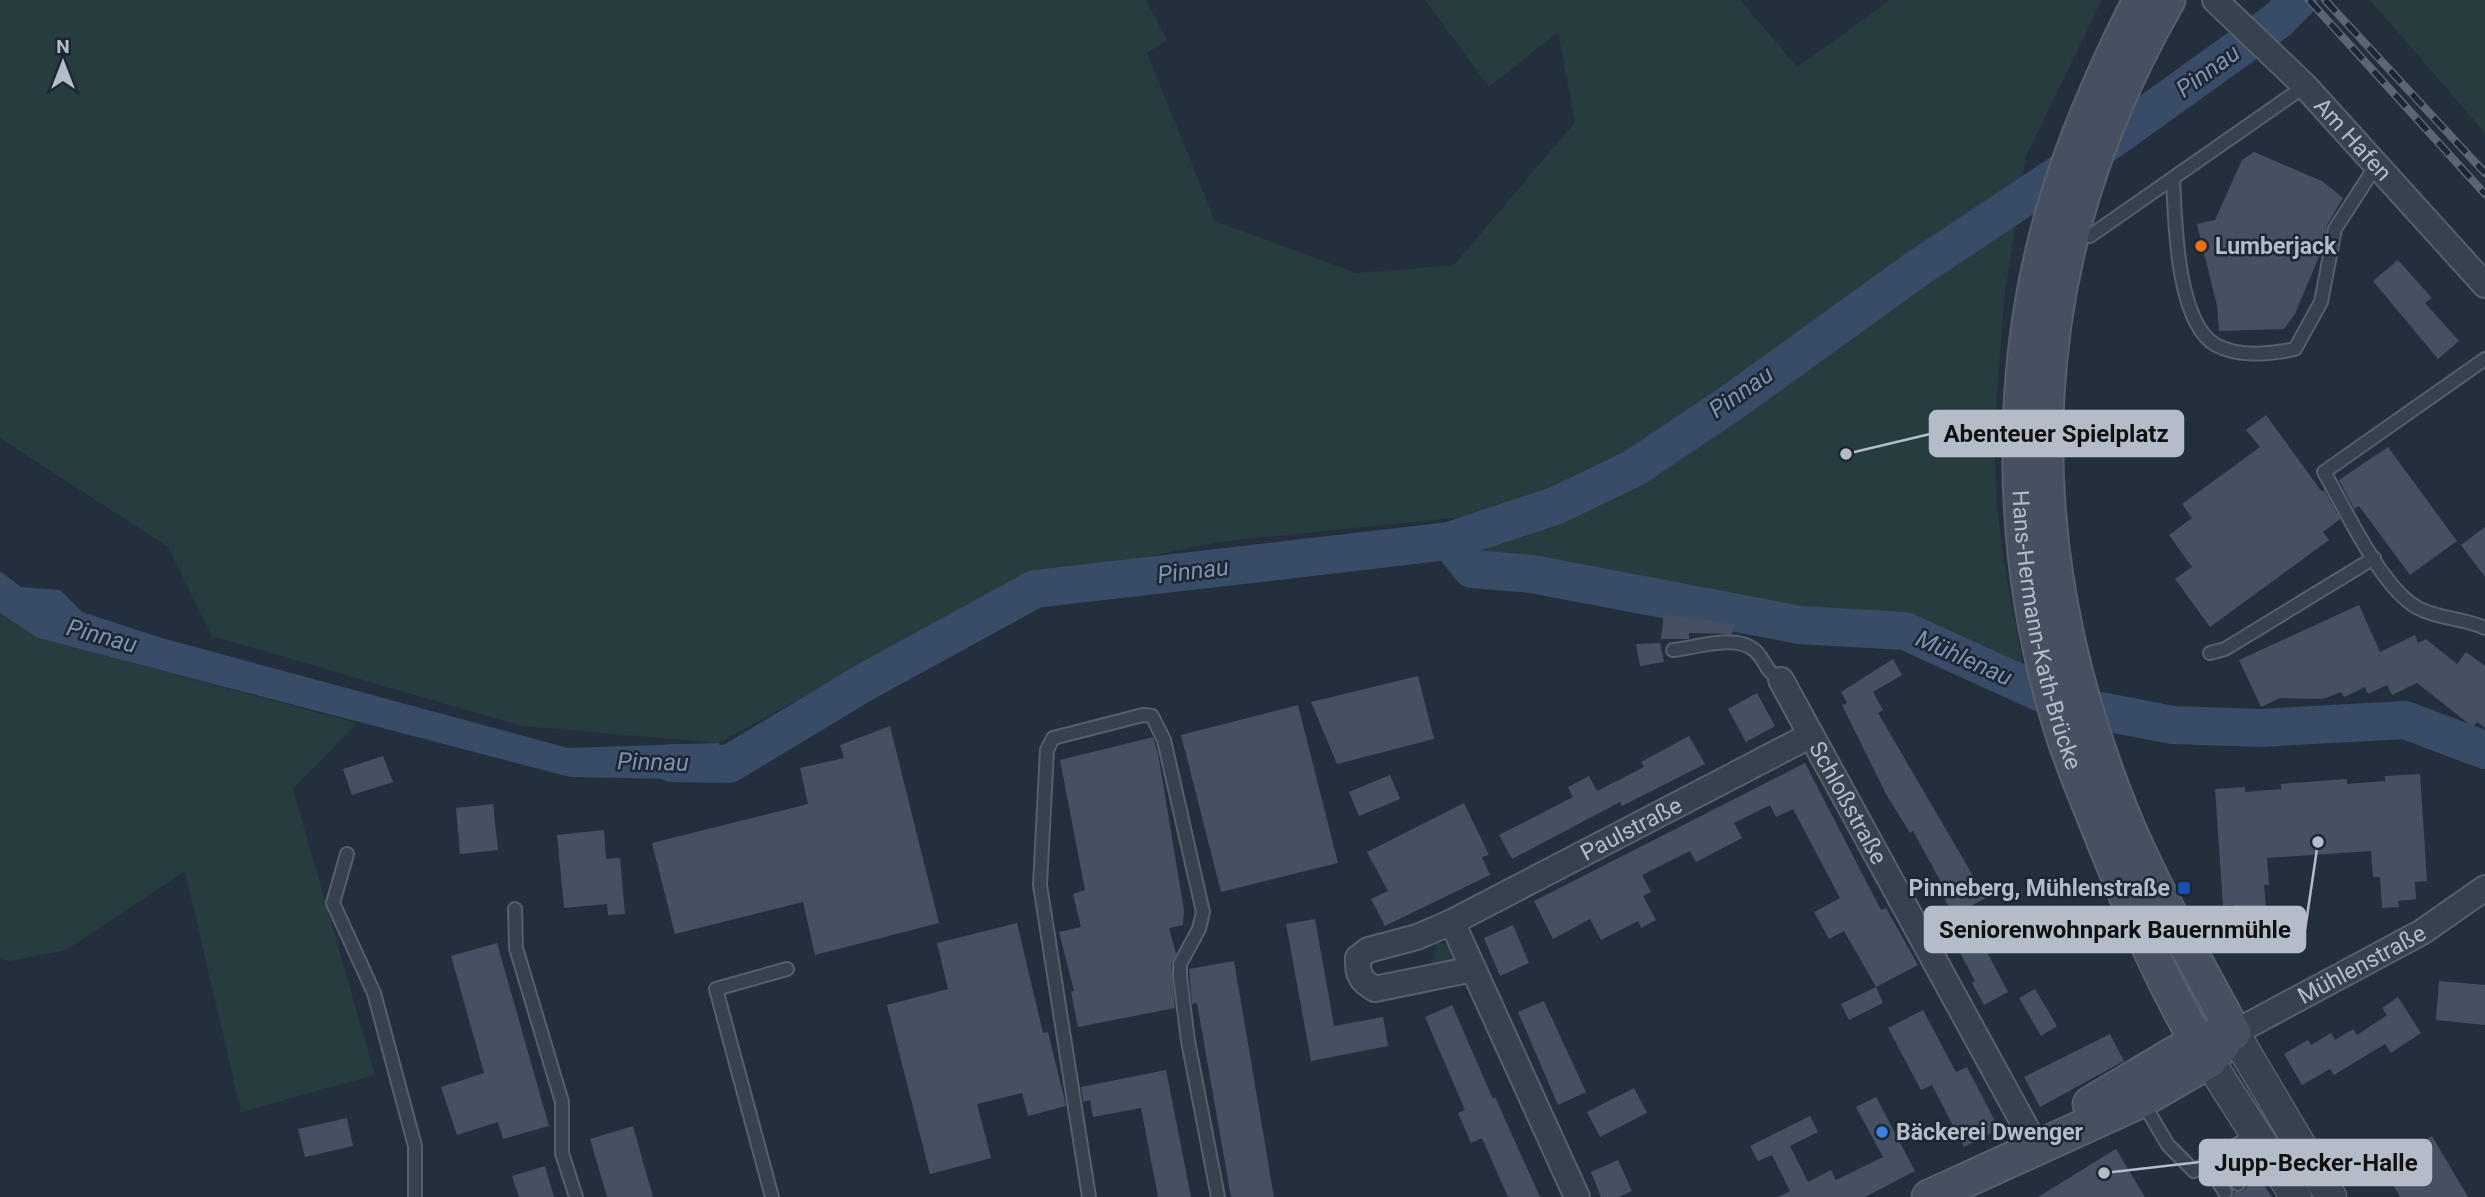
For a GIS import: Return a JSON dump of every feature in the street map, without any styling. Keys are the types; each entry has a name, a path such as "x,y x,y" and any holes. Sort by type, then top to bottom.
{"main road":[{"name":"Hans-Hermann-Kath-Brücke","path":"2140,0 2106,68 2056,202 2029,314 2022,384 2020,456 2025,548 2038,633 2086,755 2126,894 2203,1051"},
{"name":"Hans-Hermann-Kath-Brücke","path":"2168,0 2133,65 2105,132 2072,233 2053,321 2046,389 2048,535 2086,755 2120,808 2153,880 2234,1033"},
{"name":"Mühlenstraße","path":"2036,1146 2080,1109 2203,1051 2234,1033"},
{"name":"Mühlenstraße","path":"1929,1197 2142,1100 2203,1051"}],"street":[{"name":"Am Hafen","path":"2215,0 2275,54 2485,285"},
{"name":"Schloßstraße","path":"1781,680 2036,1146"},
{"name":"Paulstraße","path":"1473,969 1375,989 1362,981 1358,971 1358,958 1368,950 1418,937 1452,922 1811,735"},
{"name":"Mühlenstraße","path":"2234,1033 2423,932 2485,888"},
{"path":"1452,922 1577,1197"},
{"path":"2234,1033 2331,1197"},
{"path":"2203,1051 2234,1146 2296,1197"}],"lane":[{"path":"2090,236 2305,86"},
{"path":"2173,177 2178,264 2204,333 2216,345 2242,352 2272,354 2295,349 2311,325 2321,302 2335,229 2377,164"},
{"path":"2485,359 2324,472 2374,558 2401,598 2421,610 2485,628"},
{"path":"2210,653 2225,649 2374,558"},
{"path":"1673,650 1741,643 1755,649 1768,673 1781,680"},
{"path":"1089,1197 1071,1067 1044,925 1040,885 1046,750 1053,738 1143,715 1152,716 1164,740 1203,912 1199,929 1180,964 1180,976 1188,1041 1218,1197"},
{"path":"346,854 333,903 374,993 415,1146 415,1197"},
{"path":"515,909 516,948 562,1102 562,1153 576,1197"},
{"path":"772,1197 716,989 787,969"},
{"path":"2142,1100 2168,1145 2194,1171 2234,1146 2243,1180"},
{"path":"2206,1163 2225,1192"}],"green space":[{"path":"0,0 1146,0 1167,40 1147,53 1215,221 1356,273 1454,265 1575,122 1558,32 1489,87 1425,0 1740,0 1797,67 1890,0 2102,0 2026,156 2004,299 1994,437 1997,504 2003,557 2027,686 1905,631 1800,625 1533,574 1472,569 1449,541 1555,506 1628,469 1461,517 1219,542 1059,575 886,651 719,743 522,726 212,636 168,547 0,438"},
{"path":"2370,0 2485,0 2485,133"},
{"path":"0,613 38,638 357,723 293,789 375,1075 241,1112 185,871 66,950 9,961 0,958"},
{"path":"1437,943 1445,944 1451,949 1452,960 1449,967 1429,971"}],"water":[{"path":"0,571 21,587 60,590 82,612 162,638 568,748 719,743 728,780 570,777 38,638 0,613"}],"building":[{"path":"2254,152 2322,181 2343,198 2327,225 2323,247 2295,314 2284,329 2219,331 2217,306 2197,224 2215,220 2242,160"},
{"path":"2398,260 2432,298 2425,303 2459,341 2438,359 2373,281"},
{"path":"2266,415 2322,492 2324,490 2340,519 2323,532 2329,540 2210,627 2175,579 2192,567 2169,535 2192,518 2182,504 2260,447 2246,430"},
{"path":"2388,447 2457,541 2410,575 2359,506 2354,509 2339,480"},
{"path":"2485,527 2485,577 2461,545"},
{"path":"2359,605 2380,652 2415,635 2418,643 2426,639 2457,664 2466,652 2485,666 2485,728 2477,722 2473,727 2417,683 2392,695 2387,685 2368,694 2365,687 2344,697 2341,692 2323,699 2280,698 2261,707 2239,660"},
{"path":"1664,614 1734,624 1732,634 1689,633 1689,639 1661,639"},
{"path":"1660,643 1664,662 1640,666 1636,644"},
{"path":"1893,659 1902,675 1873,692 1883,710 1878,713 1986,898 1969,907 1992,951 1988,954 2008,992 1984,1005 1953,939 1963,933 1938,887 1942,884 1913,831 1910,833 1886,794 1842,705 1847,703 1841,692"},
{"path":"1418,676 1434,739 1337,764 1311,702"},
{"path":"1757,693 1775,726 1746,742 1728,709"},
{"path":"1298,705 1338,863 1221,892 1181,735"},
{"path":"890,726 939,923 815,955 803,902 675,934 652,843 808,804 800,768 844,758 840,745"},
{"path":"1689,736 1705,764 1622,806 1620,802 1512,859 1499,835 1573,797 1568,787 1589,776 1597,791 1644,767 1641,762"},
{"path":"1153,737 1184,910 1183,925 1169,928 1176,954 1171,964 1175,1008 1078,1027 1071,992 1074,991 1059,932 1081,927 1073,894 1085,890 1060,760"},
{"path":"383,756 393,782 352,795 343,769"},
{"path":"1805,763 1881,910 1886,908 1918,965 1876,987 1844,931 1829,939 1814,912 1840,898 1793,809 1776,817 1770,805 1734,823 1742,838 1696,862 1690,851 1642,875 1651,892 1643,896 1656,920 1641,928 1638,921 1601,940 1590,919 1553,939 1534,901"},
{"path":"2420,774 2427,881 2415,882 2416,899 2398,901 2399,907 2382,908 2380,877 2373,877 2371,851 2267,858 2269,885 2264,885 2267,919 2234,922 2233,905 2223,906 2215,789 2245,787 2245,792 2281,789 2281,784 2347,779 2347,784 2385,781 2385,776"},
{"path":"1390,775 1400,799 1359,816 1349,792"},
{"path":"1464,803 1489,855 1482,857 1490,875 1385,926 1371,899 1388,891 1367,852"},
{"path":"493,804 498,850 460,854 456,808"},
{"path":"604,830 606,859 620,858 625,914 608,915 607,904 564,908 557,835"},
{"path":"1315,919 1334,1026 1383,1017 1388,1046 1311,1061 1286,924"},
{"path":"1017,923 1043,1033 1048,1032 1066,1106 1028,1116 1022,1093 977,1104 991,1158 930,1174 887,1005 948,989 937,943"},
{"path":"1513,925 1529,963 1500,976 1484,938"},
{"path":"497,943 549,1126 503,1139 498,1122 457,1135 441,1087 484,1073 451,956"},
{"path":"1234,961 1274,1197 1231,1197 1197,1003 1192,1004 1189,969"},
{"path":"2439,981 2485,985 2485,1025 2436,1020"},
{"path":"1876,987 1883,1003 1849,1020 1841,1004"},
{"path":"2035,989 2057,1026 2041,1036 2019,998"},
{"path":"2398,997 2421,1033 2391,1053 2385,1044 2334,1075 2330,1069 2302,1085 2284,1054 2308,1040 2311,1045 2331,1033 2335,1040 2353,1029 2357,1035 2387,1015 2382,1008"},
{"path":"1544,1001 1586,1092 1558,1105 1518,1012"},
{"path":"1452,1005 1540,1197 1508,1197 1482,1138 1471,1143 1458,1113 1465,1110 1425,1017"},
{"path":"1923,1010 1956,1072 1967,1067 1999,1129 1964,1147 1932,1085 1921,1090 1888,1028"},
{"path":"2110,1034 2124,1061 2040,1107 2024,1077"},
{"path":"1166,1070 1191,1197 1158,1197 1141,1108 1093,1117 1090,1100 1083,1102 1081,1087"},
{"path":"1634,1088 1647,1113 1600,1137 1587,1112"},
{"path":"1876,1097 1915,1171 1865,1197 1778,1197 1790,1191 1772,1155 1758,1161 1750,1146 1810,1116 1818,1132 1790,1146 1808,1182 1831,1170 1836,1180 1883,1157 1856,1107"},
{"path":"347,1118 353,1146 305,1157 298,1129"},
{"path":"633,1126 653,1197 607,1197 590,1139"},
{"path":"2432,1136 2468,1197 2400,1197 2382,1165"},
{"path":"2116,1149 2145,1197 2038,1197"},
{"path":"1618,1160 1632,1191 1619,1197 1601,1197 1591,1172"},
{"path":"545,1166 554,1197 519,1197 512,1176"},
{"path":"2258,1177 2272,1197 2232,1197 2234,1192 2242,1192"}],"waterway":[{"name":"Pinnau","path":"672,763 729,764 865,682 1035,589 1449,541 1555,506 1634,468 1731,403 1918,268 2111,140 2277,21 2298,0"},
{"name":"Mühlenau","path":"1449,541 1472,569 1532,574 1800,625 1905,631 2068,705 2173,725 2260,728 2405,720 2485,750"}],"railway":[{"path":"2309,0 2485,194"},
{"path":"2325,0 2485,173"}],"place":[{"name":"Lumberjack","path":"2201,246"},
{"name":"Abenteuer Spielplatz","path":"1846,454"},
{"name":"Seniorenwohnpark Bauernmühle","path":"2318,842"},
{"name":"Pinneberg, Mühlenstraße","path":"2184,888"},
{"name":"Bäckerei Dwenger","path":"1882,1132"},
{"name":"Jupp-Becker-Halle","path":"2104,1173"}]}
